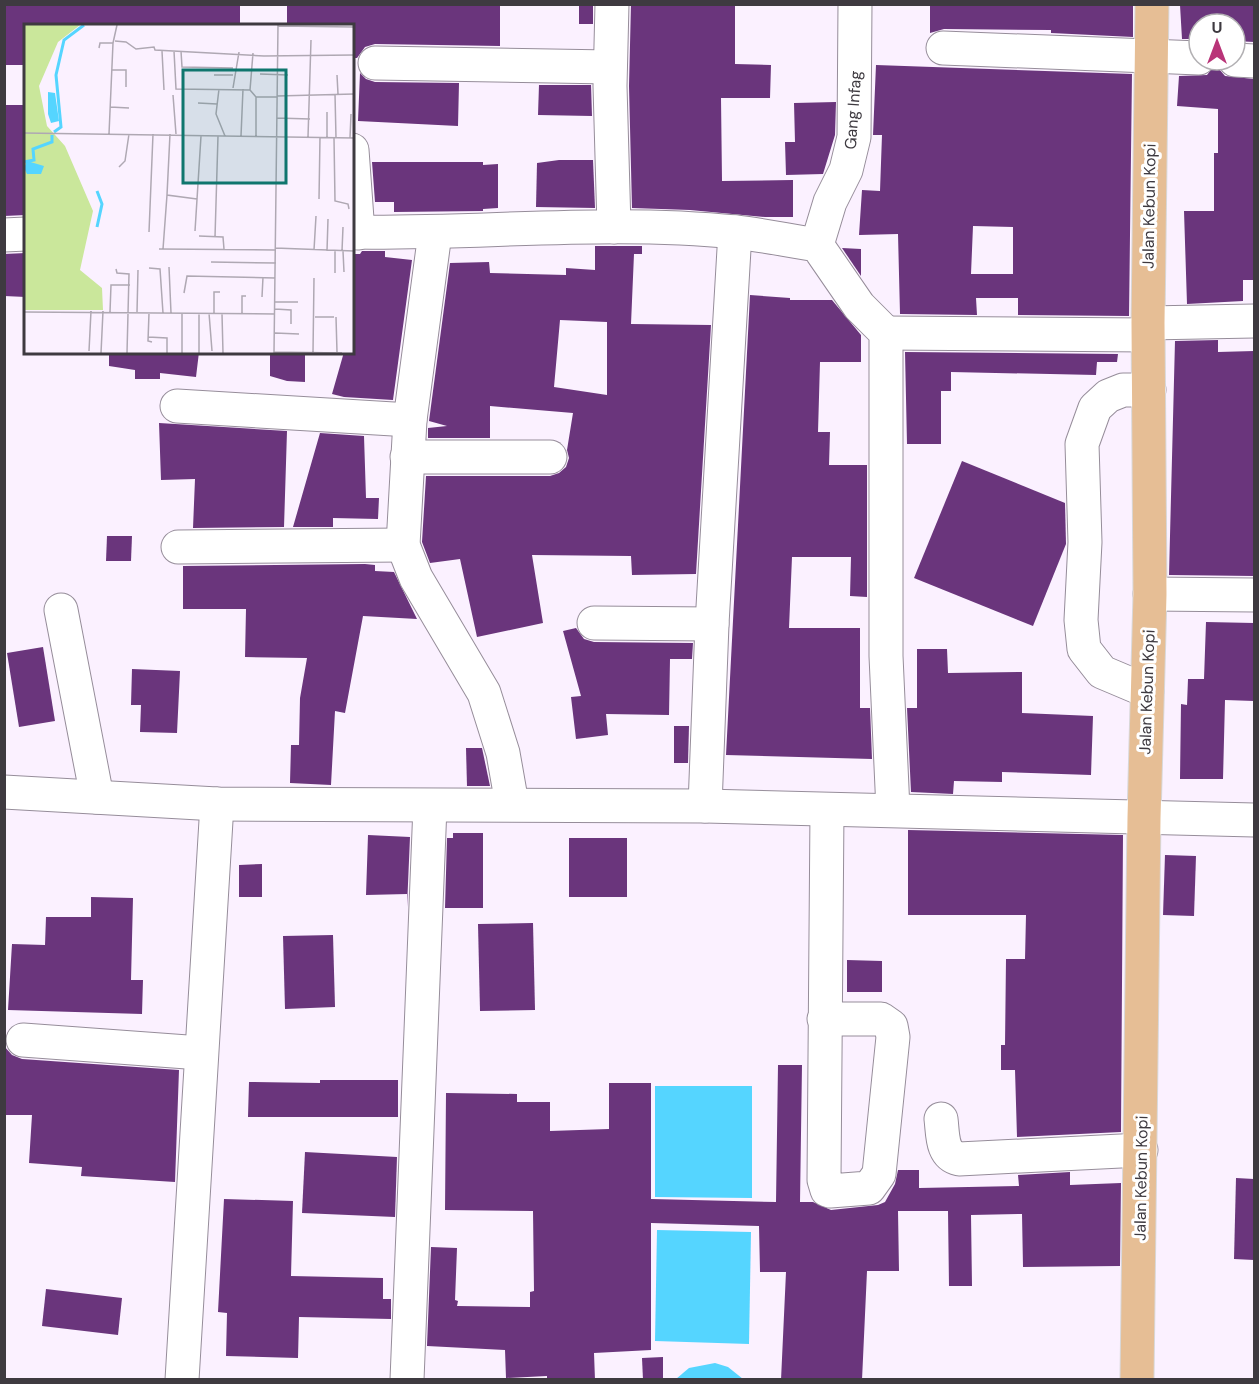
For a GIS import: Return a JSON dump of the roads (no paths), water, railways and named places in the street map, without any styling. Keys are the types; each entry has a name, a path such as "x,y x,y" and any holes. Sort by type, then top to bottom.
{"main road":[{"name":"Jalan Kebun Kopi","path":"1137,1380 1142,1150 1144,818 1150,594 1148,329 1152,4"}],"street":[{"path":"612,4 610,66 614,227"},
{"name":"Gang Infag","path":"817,245 830,202 846,170 854,137 855,4"},
{"path":"943,48 1187,58"},
{"path":"375,63 610,66"},
{"path":"354,205 355,232 435,233 614,227 735,232 817,245 859,306 886,333 886,656 893,810"},
{"path":"705,806 712,624 735,232"},
{"path":"435,233 410,420 403,545 416,578 484,693 503,753 512,804"},
{"path":"4,235 24,234"},
{"path":"886,333 1148,329 1254,321"},
{"path":"1147,691 1102,672 1084,649 1081,620 1085,542 1082,444 1095,408 1108,396 1123,390 1149,390"},
{"path":"177,406 410,420"},
{"path":"407,457 550,457"},
{"path":"178,547 403,545"},
{"path":"1150,594 1254,595"},
{"path":"61,610 96,797"},
{"path":"594,622 712,624"},
{"path":"4,792 217,804 705,806 1254,820"},
{"path":"182,1380 217,804"},
{"path":"407,1380 430,806"},
{"path":"824,1019 881,1019 891,1026 893,1036 879,1174 869,1188 830,1191 825,1186 824,1019 827,810"},
{"path":"23,1040 201,1053"},
{"path":"941,1119 946,1150 952,1157 958,1159 1142,1150"}],"water":[{"path":"655,1086 752,1086 752,1198 655,1197"},
{"path":"657,1230 751,1232 749,1344 655,1341"},
{"path":"715,1363 728,1367 743,1379 676,1379 689,1368"}]}
